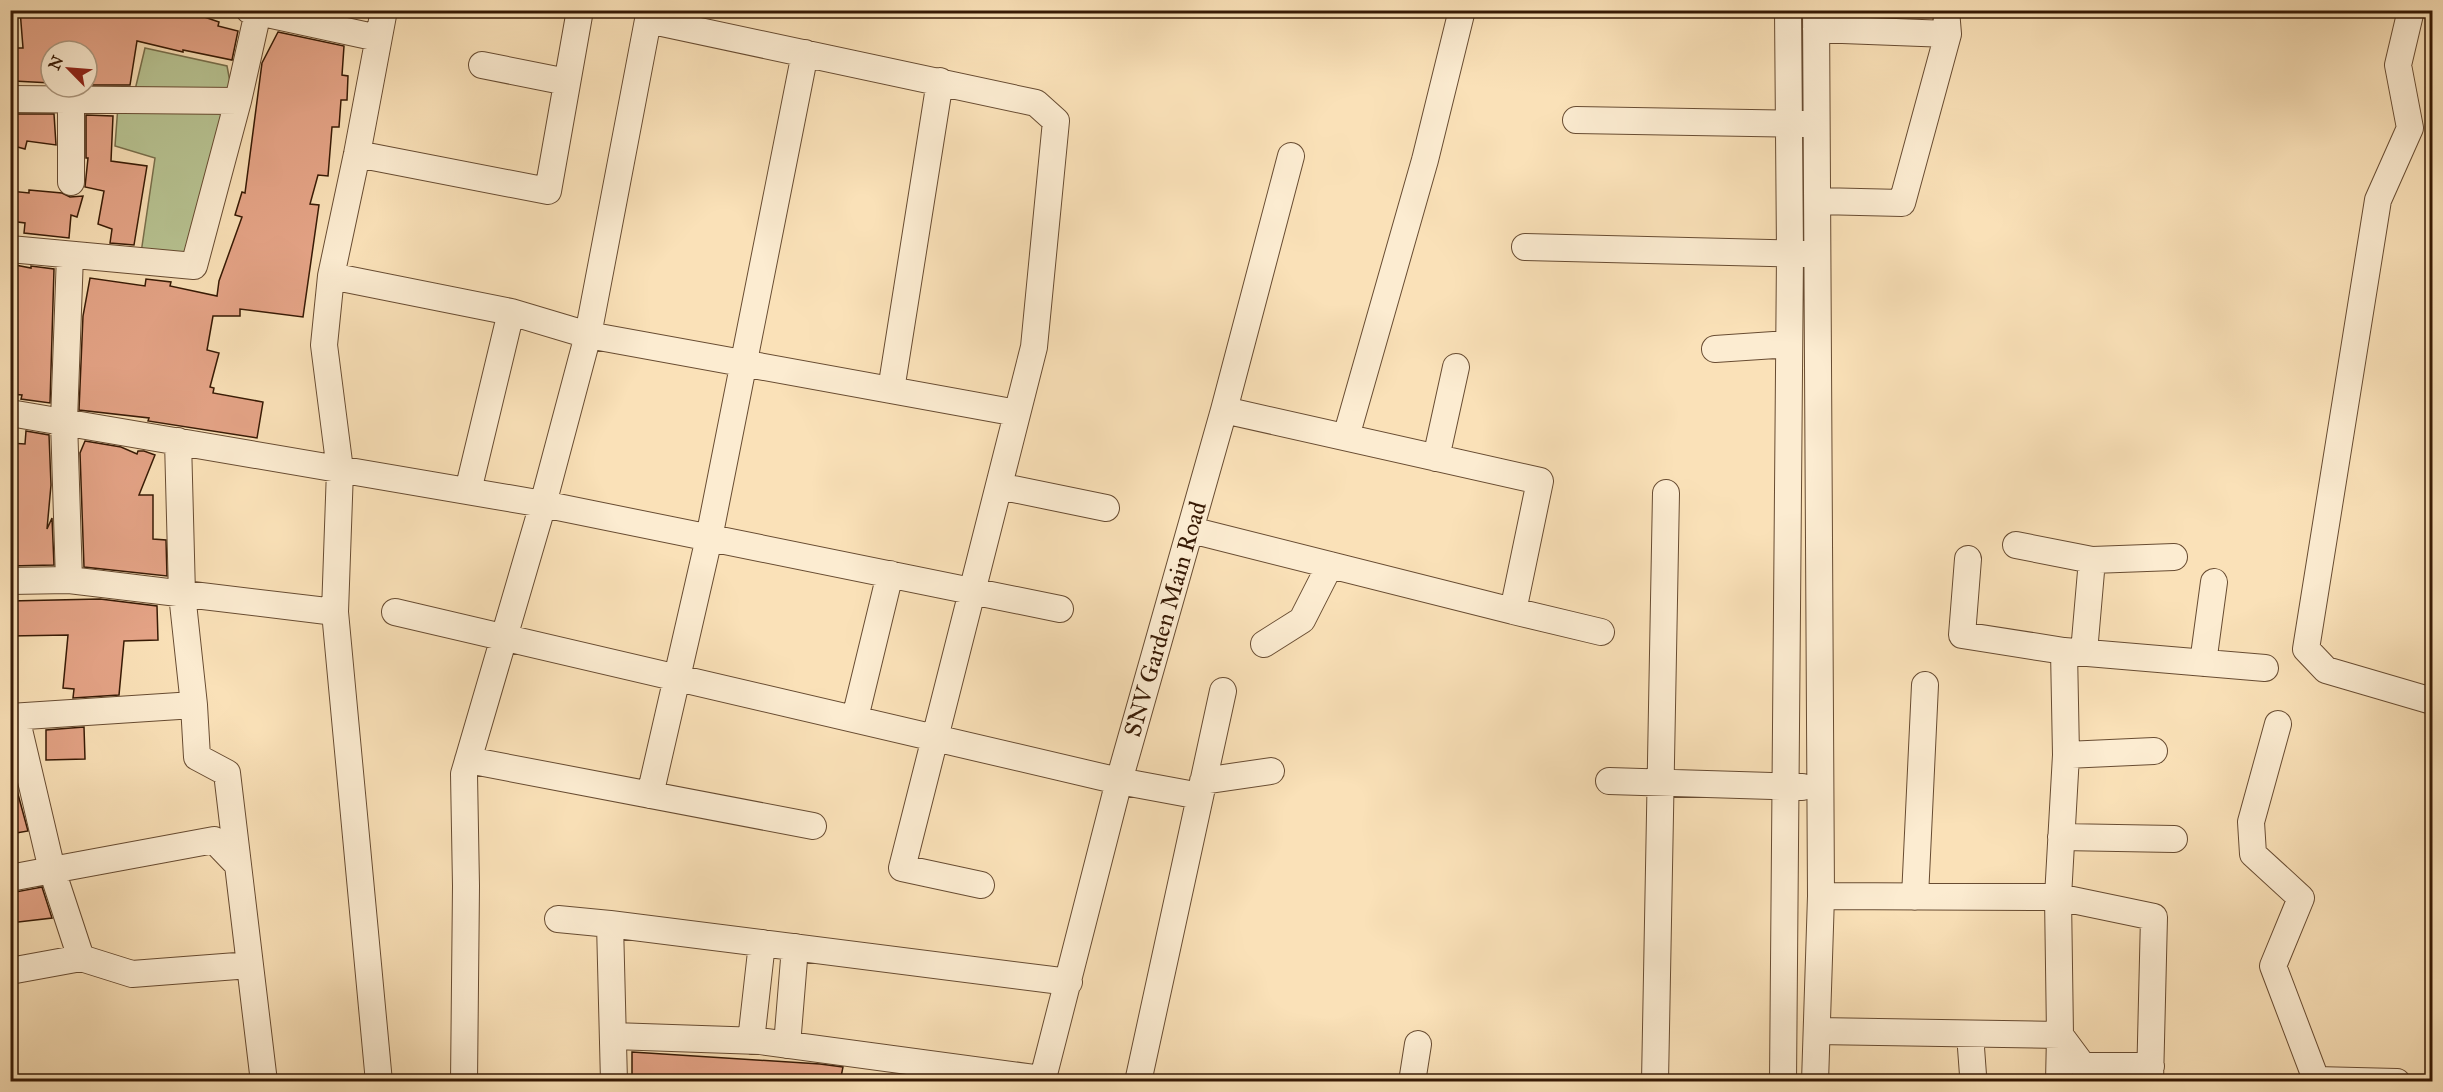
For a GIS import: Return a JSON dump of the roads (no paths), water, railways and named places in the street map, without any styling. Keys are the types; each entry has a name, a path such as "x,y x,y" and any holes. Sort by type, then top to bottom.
{"street":[{"path":"379,1082 336,612 340,470 324,345 331,276 384,10"},
{"path":"357,154 548,191 580,10"},
{"path":"1347,437 1425,160 1462,10"},
{"path":"1783,1082 1790,254 1788,10"},
{"path":"2410,10 2398,65 2410,128 2378,200 2306,649 2326,670 2433,701"},
{"path":"10,249 194,266 238,101 254,11 378,38"},
{"path":"464,1082 466,886 464,774 543,504 588,335 648,15 806,53 1036,103 1056,122 1034,347 902,868 981,885"},
{"path":"1815,1082 1821,896 1816,20 1947,22 1902,202 1818,201"},
{"path":"650,795 745,363 806,53"},
{"path":"482,65 567,82"},
{"path":"891,390 940,81"},
{"path":"10,99 238,101"},
{"path":"71,100 71,182"},
{"path":"1576,120 1818,125"},
{"name":"SNV Garden Main Road","path":"1042,1080 1119,781 1191,530 1291,156"},
{"path":"1525,247 1818,255"},
{"path":"69,580 64,421 70,255"},
{"path":"331,276 511,312 588,335 1017,413"},
{"path":"468,491 511,312"},
{"path":"1715,350 1789,344"},
{"path":"1436,458 1456,367"},
{"path":"1224,410 1540,481 1512,611"},
{"path":"10,413 543,504 1060,609"},
{"path":"178,441 182,594 197,757 227,773 264,1082"},
{"path":"999,486 1106,508"},
{"path":"1655,1082 1666,493"},
{"path":"1191,530 1601,632"},
{"path":"2016,545 2092,560 2174,557"},
{"path":"1968,559 1962,635 2074,651 2265,668"},
{"path":"2059,1082 2058,897 2066,755 2074,651 2092,560"},
{"path":"1264,644 1302,620 1330,565"},
{"path":"855,718 890,574"},
{"path":"10,581 69,580 336,612"},
{"path":"2203,663 2214,582"},
{"path":"395,612 1119,781 1202,789 1271,771"},
{"path":"1915,897 1925,685"},
{"path":"1138,1082 1223,691"},
{"path":"81,958 52,870 13,717 194,705"},
{"path":"2278,724 2251,822 2253,854 2301,898 2273,966 2317,1081 2397,1082"},
{"path":"2066,755 2154,751"},
{"path":"468,760 813,826"},
{"path":"1609,781 1820,788"},
{"path":"2061,837 2174,839"},
{"path":"10,878 214,840 238,865"},
{"path":"1821,896 2058,897 2154,917 2150,1074 2083,1066 2060,1035"},
{"path":"558,919 1069,982"},
{"path":"610,924 614,1082"},
{"path":"751,1041 762,943"},
{"path":"787,1045 795,947"},
{"path":"10,971 81,958 132,974 250,964"},
{"path":"1817,1030 2060,1035"},
{"path":"1970,1034 1973,1075"},
{"path":"613,1036 751,1041 1042,1080"},
{"path":"1412,1082 1418,1044"}]}
